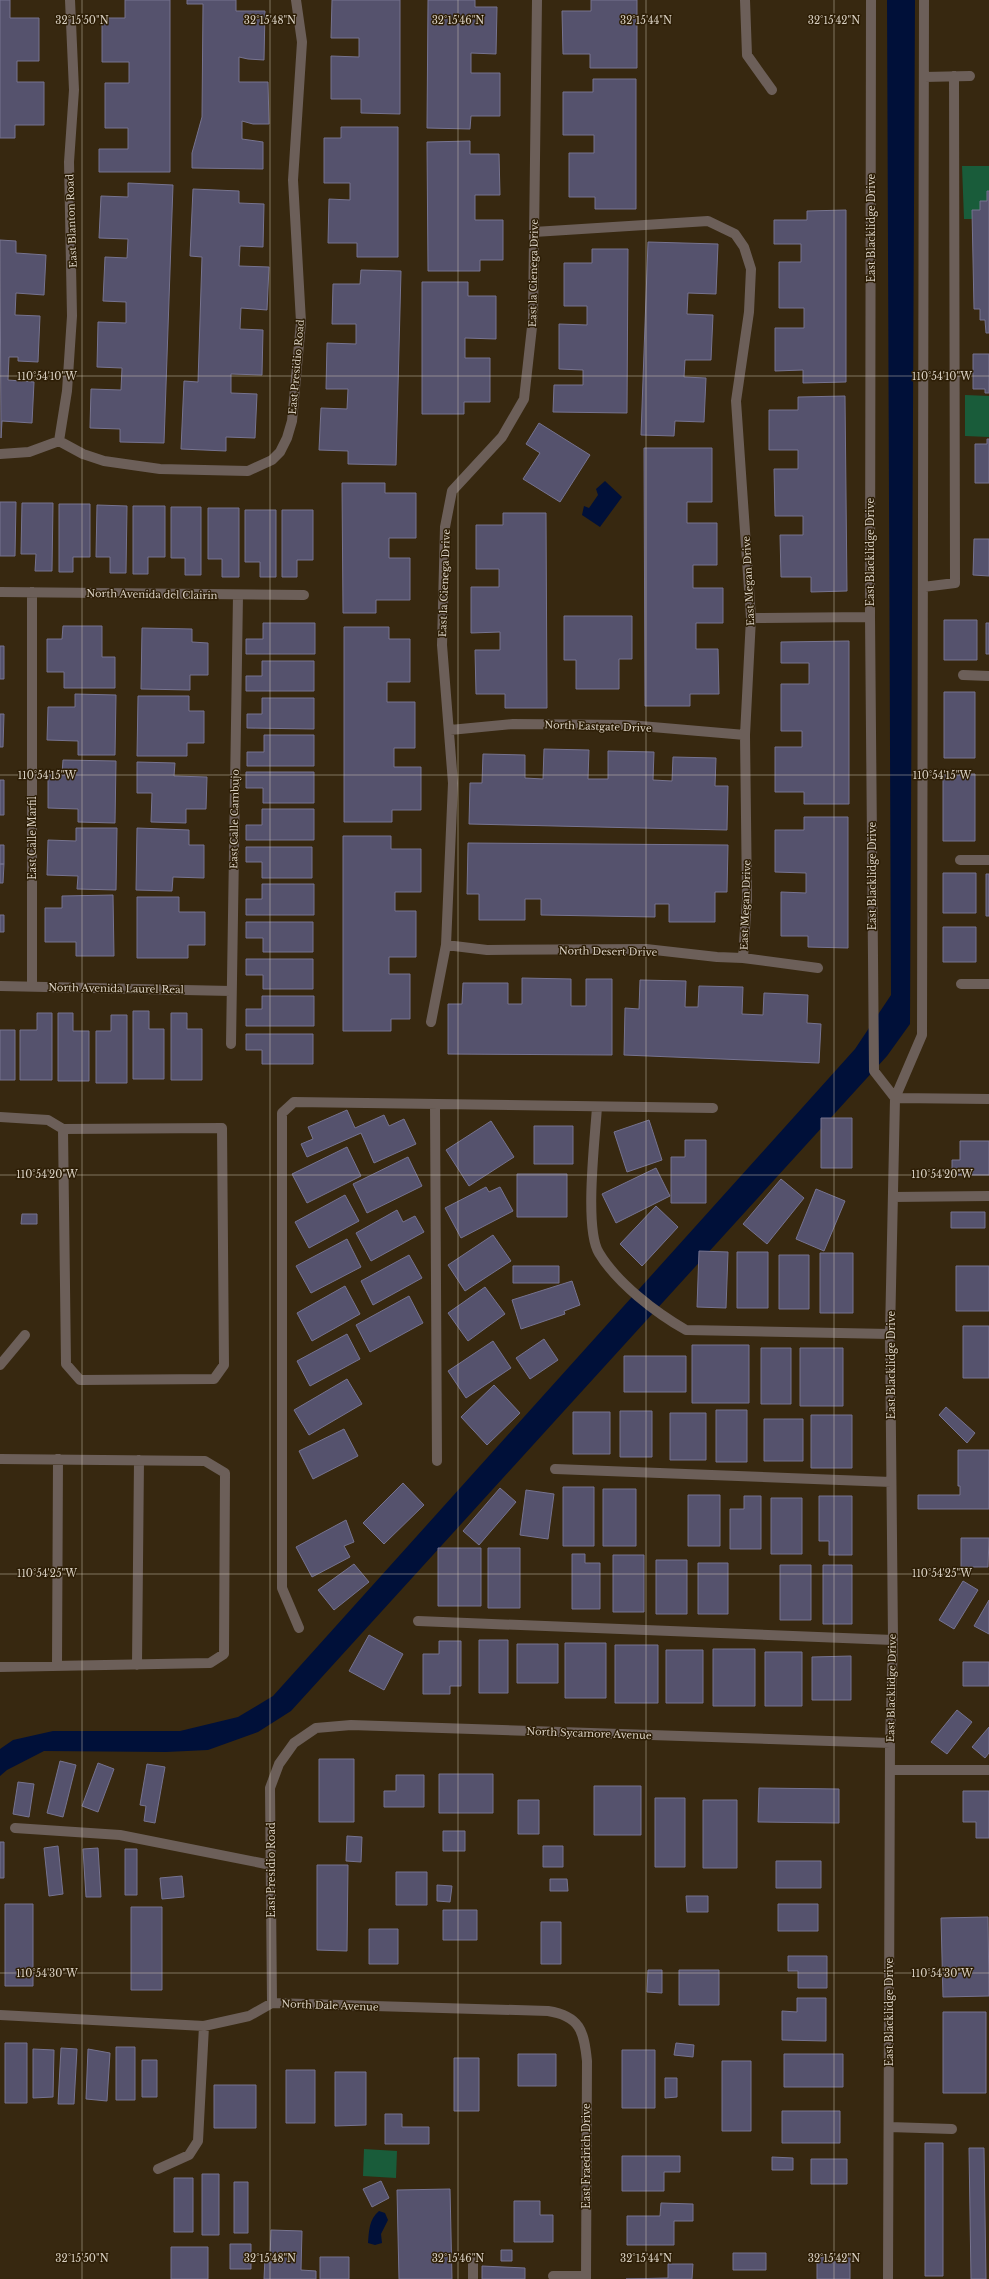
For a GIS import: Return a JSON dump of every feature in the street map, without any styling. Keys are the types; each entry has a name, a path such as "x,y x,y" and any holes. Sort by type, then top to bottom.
{"street":[{"name":"East Blanton Road","path":"59,442 67,392 72,316 69,162 74,90 70,0"},
{"name":"East Presidio Road","path":"59,442 83,454 104,461 160,469 248,471 272,460 280,452 287,438 292,421 301,322 293,180 302,42 296,0"},
{"name":"East la Cienega Drive","path":"432,1022 446,945 454,783 442,645 445,527 452,491 502,437 524,399 533,318 537,0"},
{"path":"745,0 747,55 772,90"},
{"name":"East Blacklidge Drive","path":"871,0 870,617 874,1071 895,1098"},
{"name":"East Blacklidge Drive","path":"888,2279 890,1743 893,1640 890,1334 895,1098 922,1035 924,0"},
{"path":"923,587 955,583 954,76"},
{"path":"924,77 970,76"},
{"name":"East Megan Drive","path":"534,232 708,221 735,234 744,247 751,269 750,312 736,401 752,618 745,735 747,899 743,958"},
{"path":"0,454 29,452 59,442"},
{"name":"North Avenida del Clairin","path":"0,592 304,595"},
{"name":"East Calle Marfil","path":"32,592 32,987"},
{"name":"East Calle Cambujo","path":"230,1044 238,595"},
{"path":"752,618 870,617"},
{"path":"963,676 989,676"},
{"name":"North Eastgate Drive","path":"450,730 513,724 629,725 745,735"},
{"path":"960,860 989,860"},
{"name":"North Desert Drive","path":"446,945 487,950 646,949 717,957 743,958 818,968"},
{"path":"961,984 989,984"},
{"name":"North Avenida Laurel Real","path":"0,986 231,990"},
{"path":"895,1098 989,1099"},
{"path":"299,1628 282,1588 282,1113 294,1102 597,1108 713,1108"},
{"path":"434,1105 437,1461"},
{"path":"597,1108 591,1222 598,1253 626,1285 665,1318 686,1330 890,1334"},
{"path":"0,1117 48,1120 63,1129 222,1128 224,1365 214,1379 80,1380 66,1364 63,1129"},
{"path":"893,1197 989,1196"},
{"path":"0,1365 24,1335"},
{"path":"0,1458 205,1461 225,1473 224,1654 210,1663 0,1667"},
{"path":"57,1666 58,1459"},
{"path":"137,1665 138,1460"},
{"path":"555,1469 891,1482"},
{"path":"418,1621 893,1640"},
{"name":"North Sycamore Avenue","path":"294,1743 316,1728 351,1726 890,1743"},
{"name":"East Presidio Road","path":"272,2004 270,1788 279,1764 294,1743"},
{"path":"890,1770 989,1770"},
{"path":"15,1828 120,1835 271,1865"},
{"name":"North Dale Avenue","path":"0,2015 204,2026 249,2016 272,2004 548,2011 570,2017 583,2033"},
{"path":"158,2169 189,2155 198,2141 204,2026"},
{"name":"East Fraedrich Drive","path":"583,2033 587,2061 586,2278"},
{"path":"888,2127 952,2129"},
{"path":"473,2260 473,2279"},
{"path":"553,2276 586,2278"}],"green space":[{"path":"962,166 989,166 989,191 987,191 987,201 980,201 980,210 972,210 972,219 964,219"},
{"path":"965,395 989,396 989,437 965,436"},
{"path":"364,2149 397,2151 396,2178 363,2176"}],"water":[{"path":"887,0 915,0 910,1024 887,1056 291,1711 258,1732 208,1750 166,1752 44,1751 7,1770 0,1776 0,1749 13,1740 53,1731 180,1731 238,1717 273,1696 855,1049 891,995"},
{"path":"605,481 622,497 600,527 582,515 584,506 589,508 598,495 596,489"},
{"path":"379,2211 385,2213 388,2220 381,2234 382,2243 375,2245 368,2243 369,2234 371,2221"}],"building":[{"path":"0,0 10,0 10,18 39,18 39,61 17,61 17,82 44,82 44,125 15,125 15,138 0,138"},
{"path":"125,0 170,0 170,172 99,172 99,149 128,149 128,128 105,128 105,83 129,83 129,62 102,62 102,18 125,18"},
{"path":"187,0 236,0 236,11 265,11 264,60 239,57 239,82 268,82 269,124 253,124 242,121 242,139 263,142 263,169 192,168 192,153 202,117 203,4 187,4"},
{"path":"332,0 400,0 400,114 361,113 361,99 331,99 331,56 359,57 359,38 331,38"},
{"path":"428,0 475,0 475,7 497,7 496,54 471,53 471,73 500,73 500,116 471,116 470,129 427,128"},
{"path":"591,0 637,0 637,68 590,68 590,54 563,54 562,11 591,11"},
{"path":"593,79 636,79 636,209 595,209 595,197 569,197 569,153 594,153 594,135 563,135 563,92 593,92"},
{"path":"341,127 398,127 398,257 357,257 357,243 328,243 329,199 350,200 350,183 324,183 324,138 341,138"},
{"path":"470,141 470,154 499,154 500,195 475,195 475,220 503,220 503,260 480,260 480,271 428,271 427,142"},
{"path":"128,183 173,185 164,443 120,442 120,429 90,428 91,389 121,390 122,368 97,367 98,322 126,323 126,302 103,301 105,257 127,258 128,239 99,238 101,196 128,197"},
{"path":"193,189 239,191 239,203 264,204 263,247 240,246 239,266 269,267 267,310 241,308 240,329 263,330 262,375 231,374 231,393 257,394 255,438 226,437 226,451 181,449 184,381 198,382 202,257 190,256"},
{"path":"987,191 989,191 989,333 986,333 985,320 980,320 980,309 974,309 972,210 980,210 980,201 987,201"},
{"path":"846,210 846,382 803,383 803,370 775,371 775,328 804,328 804,308 779,308 779,262 801,262 801,244 774,244 774,220 807,220 807,211"},
{"path":"0,240 16,241 16,253 46,255 44,295 16,293 15,315 40,316 38,362 18,361 18,357 9,357 8,380 34,382 32,423 2,421 1,438"},
{"path":"648,242 718,244 716,294 688,293 687,314 713,315 711,360 685,360 684,377 706,378 704,422 675,421 674,436 641,435"},
{"path":"592,249 628,249 627,413 553,412 554,385 583,385 583,370 559,369 559,324 587,325 587,306 564,306 564,263 592,263"},
{"path":"361,270 401,271 396,465 348,464 348,451 319,450 321,408 347,409 348,389 326,389 327,343 356,344 356,324 332,324 333,284 360,284"},
{"path":"422,282 468,282 468,296 496,296 496,339 465,338 465,358 490,358 490,402 464,402 464,414 422,414"},
{"path":"973,354 989,354 989,393 985,393 985,389 973,389"},
{"path":"845,396 847,591 811,592 811,577 781,577 780,535 803,535 803,516 775,516 774,469 798,469 798,450 769,450 769,410 798,410 798,397"},
{"path":"539,423 590,455 560,502 523,479 540,453 526,444"},
{"path":"987,439 989,439 989,483 975,483 975,444 987,444"},
{"path":"644,448 712,448 712,502 687,502 687,523 717,523 717,565 693,565 693,588 723,588 723,623 696,623 696,649 718,649 719,694 690,694 690,706 645,706"},
{"path":"342,483 385,483 385,493 416,493 416,538 389,538 389,558 410,558 410,600 376,600 376,613 343,613"},
{"path":"0,502 16,502 15,556 0,556"},
{"path":"22,503 53,503 52,571 35,571 36,554 21,554"},
{"path":"59,504 90,504 90,557 73,557 73,572 59,572"},
{"path":"97,505 127,506 126,573 110,573 110,557 96,557"},
{"path":"133,506 165,506 165,557 148,557 148,574 133,574"},
{"path":"171,507 201,507 201,575 185,575 185,558 171,558"},
{"path":"208,508 239,508 239,577 222,577 222,559 208,559"},
{"path":"245,510 276,510 276,577 260,577 260,562 245,562"},
{"path":"282,510 313,510 313,560 297,560 297,577 282,577"},
{"path":"503,513 546,513 547,708 505,708 505,694 476,694 475,650 500,650 500,632 471,633 471,587 499,587 499,569 476,569 476,525 503,525"},
{"path":"974,539 989,539 989,576 973,575"},
{"path":"564,616 632,616 632,659 619,659 619,689 576,689 576,660 564,660"},
{"path":"944,620 977,620 977,660 944,660"},
{"path":"263,623 315,623 315,654 246,654 246,639 263,639"},
{"path":"986,623 989,623 989,654 986,654"},
{"path":"63,626 102,626 102,657 115,657 115,688 64,688 64,672 47,672 47,639 62,639"},
{"path":"344,627 389,627 389,639 410,639 410,682 387,682 387,702 415,702 415,748 394,748 394,767 421,767 421,810 392,810 392,822 344,822"},
{"path":"142,628 192,629 192,642 208,643 208,675 190,675 190,690 141,689"},
{"path":"849,641 849,804 804,804 804,792 775,792 775,747 802,747 802,731 781,731 781,684 809,684 809,663 781,663 781,642"},
{"path":"0,646 4,646 4,679 0,679"},
{"path":"262,661 314,661 314,691 246,691 246,676 262,676"},
{"path":"944,692 975,692 975,758 944,758"},
{"path":"75,694 116,695 115,755 78,755 78,741 47,740 48,707 75,707"},
{"path":"138,696 189,696 189,711 204,711 204,743 187,743 187,756 137,756"},
{"path":"262,698 314,698 314,729 247,728 247,714 262,714"},
{"path":"0,714 4,714 3,747 0,747"},
{"path":"264,735 314,735 314,766 247,766 247,752 264,752"},
{"path":"544,749 589,750 588,779 608,779 608,751 654,752 653,780 672,781 673,757 716,758 715,786 728,786 727,830 469,824 470,783 482,783 483,754 525,755 525,778 543,779"},
{"path":"63,760 116,761 115,823 78,822 78,809 48,808 48,774 62,774"},
{"path":"137,762 175,763 174,776 207,777 206,809 186,809 186,823 151,822 152,793 137,793"},
{"path":"246,772 314,772 314,803 263,803 263,788 246,788"},
{"path":"943,774 975,774 975,841 943,841"},
{"path":"0,780 4,780 4,815 0,815"},
{"path":"262,809 314,809 314,840 246,840 246,825 262,825"},
{"path":"804,817 848,817 848,948 808,947 808,936 781,936 781,892 806,893 806,873 775,872 775,830 804,830"},
{"path":"76,828 117,828 116,890 77,889 78,876 47,875 48,840 76,841"},
{"path":"137,828 189,830 189,845 204,845 204,878 173,877 172,891 136,890"},
{"path":"343,836 391,836 391,849 421,849 421,892 395,892 395,911 416,911 416,957 389,957 389,974 410,974 410,1019 391,1019 391,1031 343,1031"},
{"path":"468,843 728,845 727,892 715,892 715,922 669,922 669,904 655,904 655,917 541,915 541,899 525,899 525,920 479,920 479,894 467,894"},
{"path":"0,845 4,845 4,864 0,864"},
{"path":"246,847 312,847 312,878 262,878 262,862 246,862"},
{"path":"0,864 4,864 3,883 0,883"},
{"path":"943,873 976,873 976,913 943,913"},
{"path":"986,874 989,874 989,916 986,916"},
{"path":"262,884 314,884 314,915 246,915 246,899 262,899"},
{"path":"113,895 114,956 76,956 76,942 45,942 45,908 62,908 62,896"},
{"path":"137,897 179,897 179,912 205,912 205,945 188,945 188,958 137,958"},
{"path":"0,915 4,915 4,932 0,932"},
{"path":"246,922 313,922 313,952 263,952 263,938 246,938"},
{"path":"943,927 976,927 976,962 943,962"},
{"path":"246,959 313,959 313,989 263,989 263,975 246,975"},
{"path":"522,978 571,979 571,1006 586,1006 586,979 612,979 612,1055 448,1054 448,1004 462,1004 463,983 508,983 508,1004 522,1004"},
{"path":"640,980 686,981 685,1007 698,1007 699,986 743,987 742,1014 763,1015 764,993 808,995 807,1023 821,1024 819,1063 624,1055 625,1008 639,1009"},
{"path":"262,996 314,996 314,1026 246,1026 246,1009 262,1009"},
{"path":"133,1011 149,1011 149,1029 164,1029 164,1079 133,1079"},
{"path":"37,1013 52,1013 52,1080 20,1080 20,1030 37,1030"},
{"path":"58,1013 73,1013 73,1031 89,1031 89,1081 58,1081"},
{"path":"171,1013 187,1013 187,1029 202,1029 202,1080 171,1080"},
{"path":"111,1015 127,1015 127,1083 96,1083 96,1031 111,1031"},
{"path":"0,1030 15,1030 15,1080 0,1080"},
{"path":"246,1034 313,1034 313,1064 262,1064 262,1050 246,1050"},
{"path":"347,1110 355,1128 384,1115 389,1126 404,1119 416,1144 374,1163 361,1133 307,1157 301,1144 313,1139 308,1127"},
{"path":"821,1118 852,1118 852,1168 821,1168"},
{"path":"649,1120 662,1160 627,1172 614,1132"},
{"path":"491,1121 514,1157 469,1186 446,1150"},
{"path":"534,1126 573,1126 573,1164 534,1164"},
{"path":"685,1140 706,1140 706,1203 671,1203 671,1157 685,1157"},
{"path":"960,1141 989,1141 989,1175 952,1175 952,1160 960,1160"},
{"path":"347,1147 361,1176 307,1203 292,1174"},
{"path":"408,1157 422,1186 367,1213 353,1184"},
{"path":"656,1168 670,1196 616,1223 602,1194"},
{"path":"517,1174 567,1174 567,1217 517,1217"},
{"path":"781,1179 804,1198 767,1244 743,1224"},
{"path":"486,1187 489,1192 500,1187 513,1211 461,1238 445,1208"},
{"path":"816,1189 845,1201 824,1251 796,1239"},
{"path":"345,1195 359,1221 309,1248 295,1222"},
{"path":"656,1206 678,1227 642,1266 620,1244"},
{"path":"397,1210 403,1222 415,1216 424,1232 371,1261 356,1233"},
{"path":"951,1212 985,1212 985,1228 951,1228"},
{"path":"22,1214 37,1214 37,1224 21,1224"},
{"path":"493,1235 511,1261 465,1291 448,1265"},
{"path":"347,1239 361,1267 311,1293 296,1266"},
{"path":"699,1251 728,1252 726,1308 697,1307"},
{"path":"737,1252 768,1252 768,1308 737,1308"},
{"path":"820,1253 853,1253 853,1313 820,1313"},
{"path":"409,1255 422,1278 373,1305 361,1281"},
{"path":"779,1255 809,1255 809,1309 779,1309"},
{"path":"513,1266 559,1266 559,1283 513,1283"},
{"path":"956,1266 989,1266 989,1311 956,1311"},
{"path":"572,1281 580,1305 564,1311 565,1314 521,1329 512,1300"},
{"path":"345,1286 360,1314 312,1341 297,1313"},
{"path":"485,1287 505,1314 468,1341 448,1313"},
{"path":"409,1296 423,1323 370,1352 356,1325"},
{"path":"963,1326 989,1326 989,1378 963,1378"},
{"path":"347,1334 360,1359 310,1386 297,1361"},
{"path":"544,1339 558,1360 530,1379 516,1358"},
{"path":"493,1341 511,1368 466,1398 448,1371"},
{"path":"692,1345 749,1345 749,1403 692,1403"},
{"path":"761,1348 791,1348 791,1404 761,1404"},
{"path":"800,1348 843,1348 843,1406 800,1406"},
{"path":"624,1356 686,1356 686,1392 624,1392"},
{"path":"347,1379 362,1404 309,1435 294,1410"},
{"path":"494,1385 520,1413 487,1445 461,1417"},
{"path":"946,1407 975,1433 967,1443 939,1415"},
{"path":"716,1410 747,1410 747,1462 716,1462"},
{"path":"620,1411 652,1411 652,1457 620,1457"},
{"path":"573,1412 610,1412 610,1454 573,1454"},
{"path":"670,1413 706,1413 706,1460 670,1460"},
{"path":"811,1415 852,1415 852,1468 811,1468"},
{"path":"764,1419 803,1419 803,1461 764,1461"},
{"path":"344,1429 358,1456 313,1479 299,1451"},
{"path":"958,1450 989,1450 989,1509 918,1509 918,1495 960,1495 960,1486 958,1486"},
{"path":"403,1483 424,1505 384,1544 363,1523"},
{"path":"563,1487 594,1487 594,1546 563,1546"},
{"path":"500,1488 516,1502 479,1545 463,1531"},
{"path":"603,1489 636,1489 636,1546 603,1546"},
{"path":"526,1490 554,1494 548,1539 520,1535"},
{"path":"688,1495 720,1495 720,1546 688,1546"},
{"path":"744,1496 761,1496 761,1549 730,1549 730,1509 744,1509"},
{"path":"819,1496 852,1496 852,1555 829,1555 829,1541 819,1541"},
{"path":"771,1498 802,1498 802,1554 771,1554"},
{"path":"346,1520 354,1542 344,1546 350,1557 312,1577 296,1547"},
{"path":"961,1538 989,1538 988,1567 961,1567"},
{"path":"438,1548 481,1548 481,1606 438,1606"},
{"path":"488,1548 520,1548 520,1608 488,1608"},
{"path":"572,1554 585,1554 585,1563 600,1563 600,1609 572,1609"},
{"path":"613,1555 644,1555 644,1612 613,1612"},
{"path":"656,1560 687,1560 687,1614 656,1614"},
{"path":"698,1563 728,1563 728,1614 698,1614"},
{"path":"354,1564 369,1582 334,1610 318,1590"},
{"path":"780,1565 811,1565 811,1620 780,1620"},
{"path":"823,1565 852,1565 852,1624 823,1624"},
{"path":"963,1581 978,1590 954,1629 939,1620"},
{"path":"989,1600 989,1634 974,1626"},
{"path":"369,1635 403,1654 384,1690 349,1671"},
{"path":"479,1640 508,1640 508,1693 479,1693"},
{"path":"439,1641 461,1641 461,1686 450,1686 450,1694 423,1694 423,1654 439,1654"},
{"path":"565,1643 606,1643 606,1698 565,1698"},
{"path":"517,1644 558,1644 558,1683 517,1683"},
{"path":"615,1645 658,1645 658,1703 615,1703"},
{"path":"713,1649 755,1649 755,1706 713,1706"},
{"path":"666,1650 703,1650 703,1703 666,1703"},
{"path":"765,1652 802,1652 802,1706 765,1706"},
{"path":"851,1656 851,1700 812,1700 812,1657"},
{"path":"963,1662 989,1662 989,1686 963,1686"},
{"path":"957,1710 972,1722 947,1754 931,1742"},
{"path":"989,1727 989,1753 985,1758 972,1747"},
{"path":"319,1759 354,1759 354,1822 319,1822"},
{"path":"60,1761 76,1765 63,1817 47,1813"},
{"path":"98,1763 114,1769 98,1812 82,1806"},
{"path":"147,1764 165,1767 155,1823 144,1821 146,1806 140,1805"},
{"path":"439,1774 493,1774 493,1813 439,1813"},
{"path":"396,1775 424,1775 424,1807 384,1807 384,1791 396,1791"},
{"path":"18,1782 34,1784 29,1817 13,1814"},
{"path":"594,1786 641,1786 641,1835 594,1835"},
{"path":"759,1788 839,1789 839,1823 758,1822"},
{"path":"963,1791 989,1791 989,1838 976,1838 976,1822 963,1822"},
{"path":"655,1798 685,1798 685,1867 655,1867"},
{"path":"518,1800 539,1800 539,1834 518,1834"},
{"path":"703,1800 737,1800 737,1868 703,1868"},
{"path":"443,1831 465,1831 465,1851 443,1851"},
{"path":"347,1836 362,1837 361,1862 346,1861"},
{"path":"0,1842 4,1842 4,1878 0,1878"},
{"path":"58,1846 63,1894 49,1896 44,1848"},
{"path":"543,1846 563,1846 563,1867 543,1867"},
{"path":"98,1848 101,1897 86,1897 83,1849"},
{"path":"125,1849 137,1849 137,1895 125,1895"},
{"path":"776,1861 821,1861 821,1888 776,1888"},
{"path":"317,1865 348,1865 347,1951 317,1950"},
{"path":"396,1872 427,1872 427,1905 396,1905"},
{"path":"182,1876 184,1897 162,1899 160,1878"},
{"path":"550,1879 567,1879 568,1891 550,1891"},
{"path":"437,1885 452,1886 450,1902 437,1901"},
{"path":"686,1896 708,1896 708,1912 687,1912"},
{"path":"5,1904 33,1904 33,1986 5,1986"},
{"path":"778,1904 818,1904 818,1931 778,1931"},
{"path":"131,1907 162,1907 162,1990 131,1990"},
{"path":"443,1910 477,1910 477,1940 443,1940"},
{"path":"988,1917 989,1996 943,1997 941,1918"},
{"path":"541,1922 561,1922 561,1964 541,1964"},
{"path":"369,1929 398,1929 398,1964 369,1964"},
{"path":"788,1956 827,1956 827,1988 798,1988 798,1971 788,1971"},
{"path":"648,1970 662,1970 662,1993 647,1992"},
{"path":"679,1970 719,1970 719,2005 679,2005"},
{"path":"797,1998 826,1998 826,2041 782,2040 782,2011 797,2012"},
{"path":"943,2012 986,2012 986,2093 943,2093"},
{"path":"5,2043 27,2043 27,2103 5,2103"},
{"path":"676,2043 694,2045 693,2057 674,2055"},
{"path":"116,2047 135,2047 135,2100 116,2100"},
{"path":"61,2048 77,2049 74,2104 58,2104"},
{"path":"33,2049 54,2050 53,2097 33,2098"},
{"path":"88,2049 110,2053 107,2101 86,2099"},
{"path":"622,2050 655,2050 655,2108 622,2108"},
{"path":"518,2054 556,2054 556,2086 518,2086"},
{"path":"784,2054 843,2054 843,2087 784,2087"},
{"path":"454,2058 479,2058 479,2111 454,2111"},
{"path":"142,2060 157,2060 157,2097 142,2097"},
{"path":"722,2061 751,2061 751,2131 722,2131"},
{"path":"286,2070 315,2070 315,2123 286,2123"},
{"path":"335,2072 366,2072 366,2125 335,2126"},
{"path":"665,2078 677,2078 677,2097 665,2098"},
{"path":"214,2085 256,2085 256,2128 214,2128"},
{"path":"782,2111 840,2111 840,2143 782,2143"},
{"path":"385,2114 402,2114 402,2127 429,2127 429,2144 385,2144"},
{"path":"925,2143 943,2143 943,2276 925,2276"},
{"path":"969,2148 984,2148 986,2279 971,2279"},
{"path":"622,2156 680,2156 680,2172 664,2172 664,2191 622,2191"},
{"path":"772,2157 793,2158 793,2170 772,2170"},
{"path":"811,2159 847,2159 847,2184 811,2184"},
{"path":"202,2174 219,2174 219,2235 202,2235"},
{"path":"174,2178 193,2178 193,2232 174,2232"},
{"path":"381,2181 389,2198 372,2207 363,2189"},
{"path":"234,2182 248,2182 248,2233 234,2233"},
{"path":"450,2189 452,2279 399,2279 397,2190"},
{"path":"514,2201 540,2201 540,2215 553,2215 553,2242 514,2242"},
{"path":"661,2203 693,2204 693,2221 674,2221 674,2245 627,2245 627,2216 660,2216"},
{"path":"271,2230 302,2231 301,2270 316,2271 316,2279 264,2279 265,2258 270,2259"},
{"path":"230,2244 251,2244 251,2269 230,2269"},
{"path":"171,2247 208,2247 208,2279 171,2279"},
{"path":"501,2250 512,2250 512,2261 501,2261"},
{"path":"733,2253 766,2253 766,2270 733,2270"},
{"path":"320,2257 349,2257 349,2279 320,2279"},
{"path":"817,2257 850,2257 850,2279 817,2279"},
{"path":"668,2264 693,2264 692,2279 626,2279 668,2278"},
{"path":"482,2266 525,2268 525,2279 482,2279"}]}
